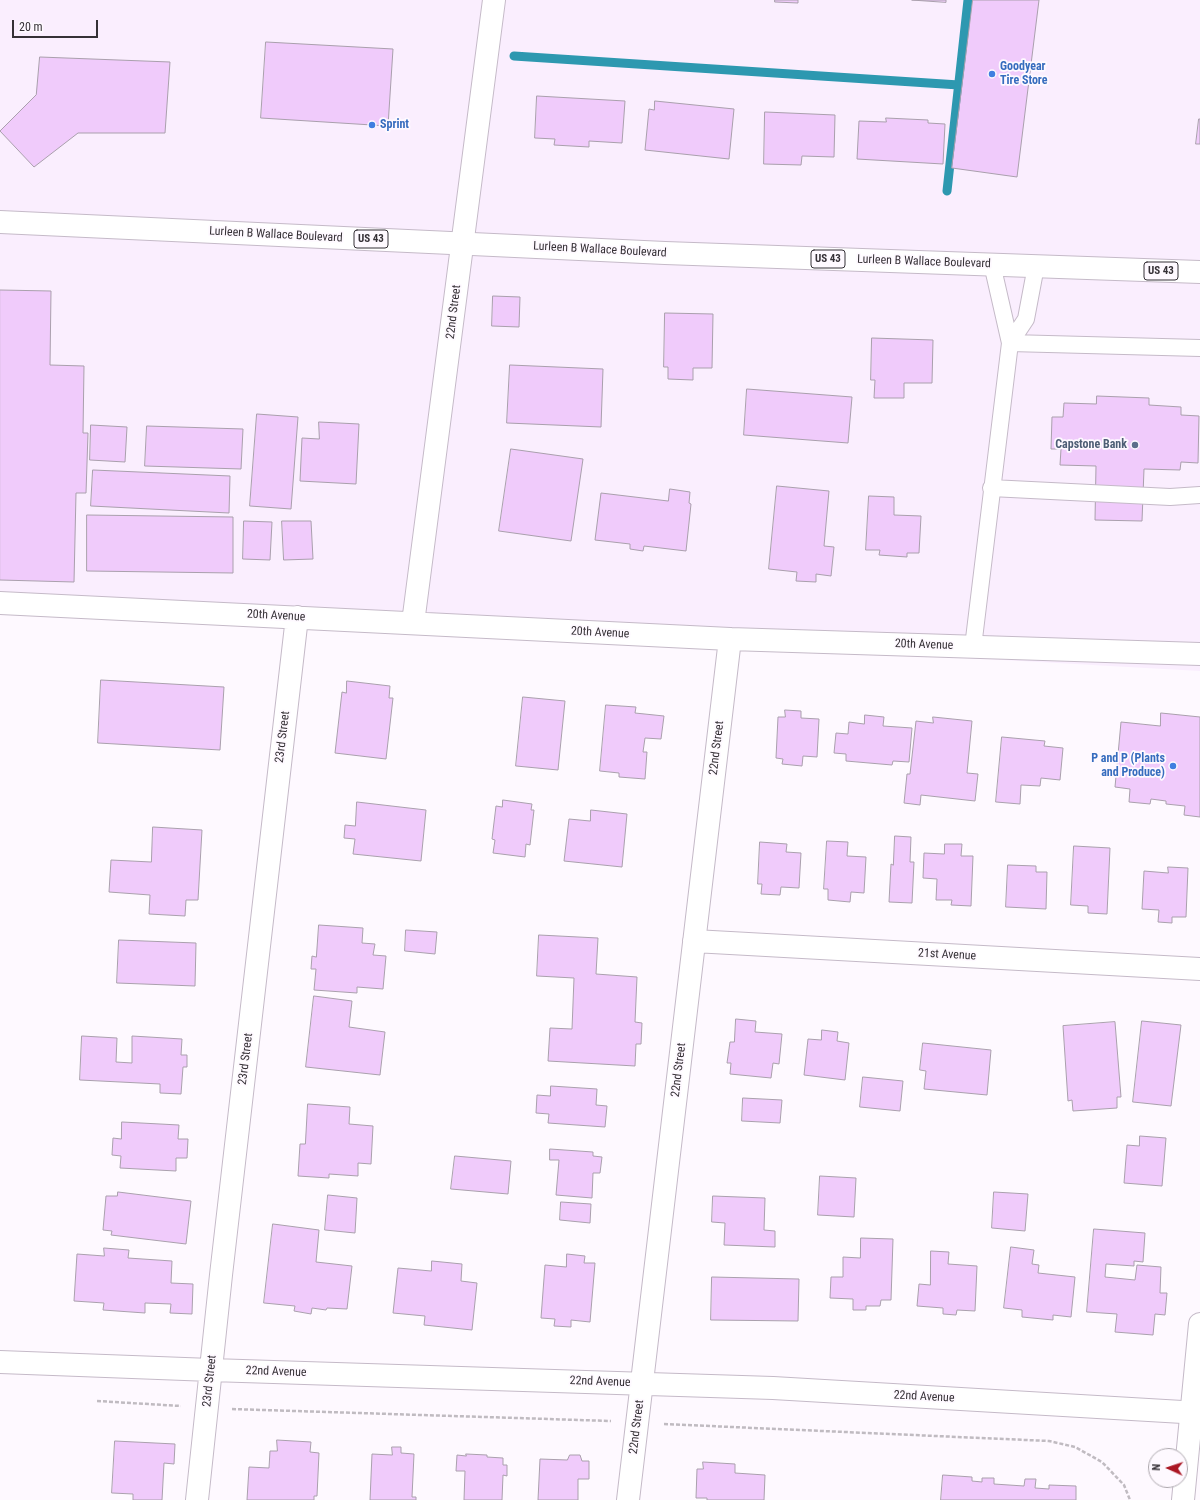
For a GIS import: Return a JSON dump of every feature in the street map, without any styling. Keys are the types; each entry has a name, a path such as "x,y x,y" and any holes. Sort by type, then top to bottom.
{"main road":[{"name":"22nd Street","path":"413,623 494,0"},
{"name":"Lurleen B Wallace Boulevard","path":"0,222 665,253 1200,272"},
{"name":"20th Avenue","path":"0,603 730,639 1200,654"},
{"name":"23rd Street","path":"197,1500 221,1275 297,618"},
{"name":"22nd Street","path":"628,1500 730,639"},
{"name":"21st Avenue","path":"694,941 1200,969"},
{"path":"1183,1500 1196,1413 1200,1324"},
{"name":"22nd Avenue","path":"0,1362 773,1388 1196,1413"}],"lane":[{"path":"973,647 991,488 1010,343 992,264"},
{"path":"1010,343 1026,320 1036,266"},
{"path":"1010,343 1200,348"},
{"path":"991,488 1170,497 1200,495"}],"path":[{"path":"97,1401 183,1406"},
{"path":"224,1409 637,1422 1049,1441 1075,1447 1102,1462 1124,1485 1130,1500"}],"shaded area":[{"path":"0,0 1200,0 1200,671 0,604"}],"building":[{"path":"775,0 798,0 798,3 775,2"},
{"path":"912,0 946,0 946,2"},
{"path":"973,0 1039,0 1017,177 952,168"},
{"path":"266,42 393,49 388,126 261,118"},
{"path":"40,57 170,62 165,133 78,133 34,167 0,131 36,95"},
{"path":"537,96 625,101 622,143 589,141 589,147 554,145 555,139 535,138"},
{"path":"655,101 734,109 729,159 645,150 649,109 654,110"},
{"path":"765,112 835,115 834,157 802,156 801,165 764,164"},
{"path":"886,118 928,120 928,123 945,124 943,164 857,159 859,121 886,122"},
{"path":"1199,119 1200,144 1196,144"},
{"path":"0,290 51,291 50,365 84,366 83,433 88,433 86,493 76,493 74,582 0,580"},
{"path":"493,296 520,297 519,327 492,326"},
{"path":"665,313 713,314 712,368 693,368 693,380 668,379 668,367 664,367"},
{"path":"872,338 933,340 932,383 904,383 904,398 874,398 875,380 871,380"},
{"path":"510,365 603,369 601,427 507,423"},
{"path":"747,389 852,397 848,443 744,435"},
{"path":"1097,396 1149,398 1149,405 1181,407 1181,415 1199,416 1198,463 1181,462 1180,470 1144,469 1142,521 1095,520 1096,466 1060,465 1061,449 1051,449 1052,417 1063,417 1064,403 1096,404"},
{"path":"257,414 298,417 291,509 250,506"},
{"path":"319,422 359,424 356,484 300,481 302,438 319,439"},
{"path":"91,425 127,427 125,462 90,460"},
{"path":"147,426 243,429 241,469 145,466"},
{"path":"511,449 583,459 571,541 499,531"},
{"path":"93,470 230,476 229,513 91,506"},
{"path":"777,486 829,491 824,546 834,547 831,576 816,574 816,582 796,581 797,572 769,569"},
{"path":"670,489 690,492 689,503 691,504 686,551 644,546 643,551 630,549 630,544 595,540 601,493 668,501"},
{"path":"869,496 894,497 894,515 921,516 919,553 907,553 907,557 879,555 880,550 866,550"},
{"path":"87,515 233,517 233,573 87,571"},
{"path":"244,521 272,522 270,560 243,559"},
{"path":"282,521 311,521 313,559 284,560"},
{"path":"101,680 224,687 220,750 98,743"},
{"path":"347,681 390,686 389,698 393,698 386,759 335,753 342,692 346,693"},
{"path":"523,697 565,701 558,770 516,766"},
{"path":"606,705 636,707 635,713 664,716 661,739 645,738 643,752 647,752 645,779 619,777 619,773 600,771"},
{"path":"785,710 801,711 801,718 819,719 817,757 803,756 802,766 782,764 783,759 776,758 778,717 785,717"},
{"path":"1161,713 1200,717 1200,817 1184,815 1185,806 1166,804 1166,801 1151,799 1150,804 1129,802 1130,789 1115,787 1121,722 1160,726"},
{"path":"865,715 884,717 883,726 912,728 909,762 893,761 892,765 846,761 846,754 834,753 836,733 848,734 849,722 864,724"},
{"path":"933,717 972,721 967,773 978,774 975,801 921,795 920,805 904,803 907,774 910,774 916,721 933,723"},
{"path":"1002,737 1045,741 1044,746 1063,748 1060,780 1041,778 1040,786 1021,785 1020,804 996,802"},
{"path":"503,800 532,804 531,810 534,810 530,845 526,844 525,857 493,853 495,840 492,839 496,806 502,807"},
{"path":"357,802 426,810 421,861 353,854 355,839 344,838 345,825 355,826"},
{"path":"591,810 627,814 622,867 564,861 569,819 590,821"},
{"path":"153,827 202,830 198,900 186,900 185,916 149,914 150,895 109,892 111,860 151,862"},
{"path":"895,836 911,837 910,862 914,862 912,903 889,902 891,864 893,865"},
{"path":"827,841 848,842 847,856 866,857 864,893 851,892 850,902 828,900 828,889 824,889"},
{"path":"760,842 787,844 786,852 801,853 799,888 781,887 780,895 761,894 762,884 758,884"},
{"path":"945,844 962,844 961,856 973,856 971,906 951,905 952,900 936,900 937,879 923,878 924,853 944,854"},
{"path":"1074,846 1110,848 1107,914 1088,913 1088,906 1071,905"},
{"path":"1008,865 1036,866 1036,872 1047,872 1046,909 1006,907"},
{"path":"1168,867 1188,868 1186,917 1172,917 1172,923 1158,922 1159,910 1142,909 1144,871 1168,873"},
{"path":"319,925 363,928 362,943 375,944 373,955 386,956 383,989 357,987 357,993 314,990 316,969 311,969 312,956 316,957"},
{"path":"406,930 437,932 435,954 405,951"},
{"path":"539,935 598,938 596,974 637,977 635,1022 642,1023 641,1044 636,1044 635,1066 548,1061 550,1028 572,1029 574,978 537,976"},
{"path":"119,940 196,943 195,986 117,983"},
{"path":"314,996 352,1001 349,1027 385,1032 380,1075 306,1067"},
{"path":"736,1019 756,1021 755,1032 782,1034 779,1064 773,1063 771,1078 730,1074 731,1063 727,1063 730,1042 734,1042"},
{"path":"1142,1021 1181,1025 1171,1106 1133,1102"},
{"path":"1115,1022 1121,1097 1117,1097 1117,1108 1073,1111 1072,1100 1068,1101 1063,1026"},
{"path":"822,1030 838,1032 837,1041 849,1043 845,1080 804,1075 808,1039 821,1040"},
{"path":"82,1036 117,1038 116,1062 132,1063 132,1036 182,1039 181,1055 187,1055 187,1067 183,1067 181,1094 160,1093 160,1084 80,1080"},
{"path":"923,1043 991,1050 987,1095 924,1089 926,1071 920,1070"},
{"path":"863,1077 903,1081 900,1111 860,1107"},
{"path":"551,1086 597,1089 596,1105 607,1106 605,1127 548,1123 549,1114 536,1113 537,1095 550,1096"},
{"path":"743,1098 782,1100 780,1123 742,1121"},
{"path":"308,1104 350,1107 349,1124 373,1126 371,1164 358,1163 358,1176 329,1174 329,1178 298,1176 300,1144 305,1144"},
{"path":"122,1122 179,1125 178,1139 188,1139 187,1158 176,1158 176,1171 120,1168 121,1156 112,1155 113,1138 121,1139"},
{"path":"1140,1136 1166,1138 1162,1186 1124,1183 1127,1145 1139,1146"},
{"path":"550,1149 593,1152 593,1156 602,1157 600,1173 593,1173 592,1198 556,1195 559,1160 550,1160"},
{"path":"455,1156 511,1161 508,1194 451,1189"},
{"path":"820,1176 856,1178 854,1217 818,1215"},
{"path":"118,1192 191,1201 186,1244 111,1235 112,1231 103,1230 106,1196 117,1196"},
{"path":"994,1192 1028,1194 1025,1231 992,1228"},
{"path":"328,1195 357,1198 355,1233 325,1230"},
{"path":"713,1196 765,1198 764,1230 775,1231 775,1247 724,1245 725,1223 712,1222"},
{"path":"561,1202 591,1204 590,1223 560,1220"},
{"path":"273,1224 319,1230 316,1262 352,1266 347,1309 327,1308 326,1310 312,1308 311,1314 294,1311 295,1306 264,1303"},
{"path":"1094,1229 1145,1233 1143,1262 1134,1261 1134,1266 1106,1264 1105,1277 1135,1280 1137,1265 1161,1267 1160,1293 1167,1293 1165,1315 1155,1314 1153,1335 1115,1332 1117,1314 1087,1312"},
{"path":"861,1238 893,1239 891,1300 881,1300 880,1306 866,1306 866,1310 853,1310 853,1299 830,1298 831,1277 843,1277 843,1257 860,1258"},
{"path":"1011,1247 1034,1250 1032,1264 1039,1265 1038,1273 1075,1277 1071,1317 1053,1315 1053,1320 1022,1317 1022,1310 1004,1308"},
{"path":"104,1248 129,1250 128,1258 172,1261 171,1283 193,1284 192,1314 170,1313 171,1304 145,1303 145,1313 103,1310 104,1303 74,1301 77,1254 104,1256"},
{"path":"931,1251 949,1252 948,1264 977,1266 975,1311 957,1310 956,1315 943,1314 943,1308 917,1306 919,1284 930,1285"},
{"path":"567,1254 585,1256 584,1263 595,1263 590,1322 571,1320 571,1327 554,1326 555,1319 541,1318 545,1265 566,1267"},
{"path":"432,1261 462,1264 461,1281 477,1283 472,1330 424,1325 425,1316 393,1313 398,1268 431,1271"},
{"path":"712,1277 799,1279 798,1321 711,1320"},
{"path":"277,1440 311,1442 310,1452 319,1453 317,1496 314,1496 314,1500 247,1500 249,1467 269,1468 270,1451 277,1451"},
{"path":"115,1441 175,1444 174,1464 164,1463 162,1500 133,1500 133,1494 112,1493"},
{"path":"392,1447 401,1447 401,1453 414,1454 412,1497 416,1497 416,1500 370,1500 372,1454 392,1455"},
{"path":"466,1454 487,1455 487,1457 503,1458 503,1465 507,1465 507,1476 503,1475 502,1500 464,1500 465,1471 456,1471 457,1455 466,1456"},
{"path":"570,1455 580,1455 582,1461 589,1461 589,1479 578,1479 578,1500 538,1500 540,1459 567,1460"},
{"path":"703,1462 735,1464 735,1473 765,1475 764,1500 707,1500 707,1498 696,1498 697,1469 703,1469"},
{"path":"943,1475 972,1477 972,1481 982,1482 982,1478 994,1478 994,1484 1024,1486 1025,1479 1036,1479 1035,1488 1049,1489 1049,1485 1076,1486 1076,1500 941,1500"}],"waterway":[{"path":"947,191 968,0"},
{"path":"514,56 959,85"}],"place":[{"name":"Goodyear Tire Store","path":"992,74"},
{"name":"Sprint","path":"372,125"},
{"name":"Capstone Bank","path":"1135,445"},
{"name":"P and P (Plants and Produce)","path":"1173,766"}]}
